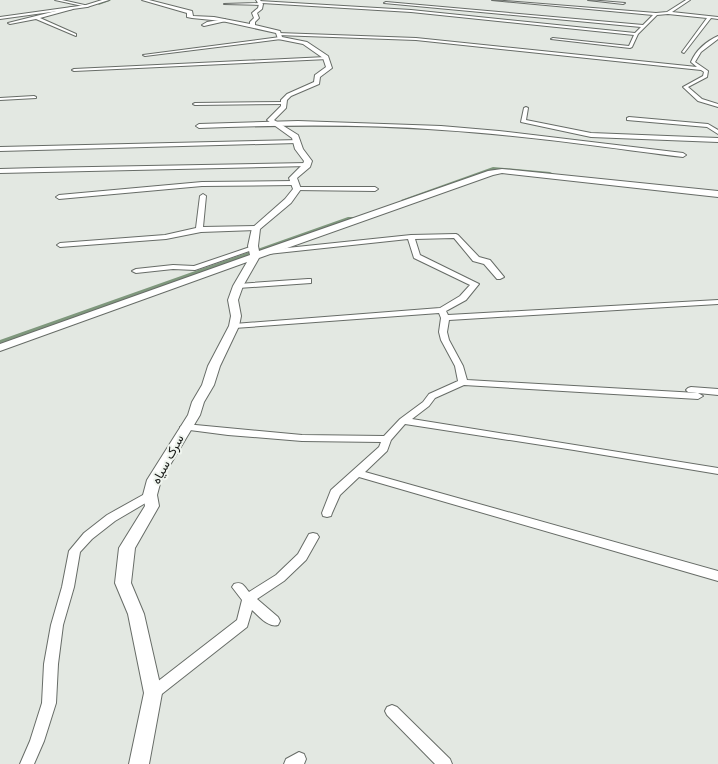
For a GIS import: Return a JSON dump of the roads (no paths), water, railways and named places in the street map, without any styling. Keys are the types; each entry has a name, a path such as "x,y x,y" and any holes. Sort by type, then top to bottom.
{"street":[{"path":"57,0 87,6"},
{"path":"80,0 98,3"},
{"path":"0,18 87,6 106,0"},
{"path":"144,0 190,12 189,16 192,18 225,20 274,30 279,36 308,44 326,58 329,68 317,76 317,83 289,96 284,100 284,107 270,120 295,137 299,149 308,161 307,165"},
{"path":"494,0 718,18"},
{"path":"590,0 623,3"},
{"path":"668,13 688,0"},
{"path":"253,25 252,22 257,18 254,13 260,10 259,2"},
{"path":"226,4 259,2 411,11 635,36"},
{"path":"384,3 643,26"},
{"path":"10,23 36,18 72,8"},
{"path":"451,11 440,18 491,24"},
{"path":"553,39 630,47 635,36 656,14"},
{"path":"684,52 710,17"},
{"path":"36,18 75,35"},
{"path":"204,25 225,20"},
{"path":"526,28 635,36"},
{"path":"145,55 279,36 416,40 610,61 700,68"},
{"path":"718,37 706,45 693,62 698,64 700,68 706,72 705,77 685,87 700,100 718,107"},
{"path":"74,70 326,58"},
{"path":"0,99 34,97"},
{"path":"195,104 284,103"},
{"path":"526,108 523,122 576,133 611,137 718,140"},
{"path":"629,119 708,126 718,132"},
{"path":"199,126 298,123 499,132 683,155"},
{"path":"0,149 297,141"},
{"path":"0,171 83,168 179,168 307,165"},
{"path":"60,245 166,237 178,232 199,230 256,228 288,201 295,186 294,178 296,174 307,165"},
{"path":"0,348 256,252 491,173 502,172 718,194"},
{"path":"60,197 202,184 375,189"},
{"path":"199,230 203,196"},
{"path":"256,228 256,252"},
{"path":"136,271 173,267 195,268 256,252 411,237 456,236 476,259 487,262 500,277"},
{"path":"411,237 417,256 475,284 463,298 443,314"},
{"name":"سرک سیاه","path":"139,764 153,693 136,614 123,583 127,548 152,506 150,494 154,480 185,427 194,415 198,402 208,385 214,366 234,326 236,316 233,300 238,286 256,252"},
{"path":"238,286 308,281"},
{"path":"234,326 443,314 718,302"},
{"path":"443,314 444,336 459,366 463,382"},
{"path":"327,513 335,492 383,449 387,438 403,421 426,404 432,396 463,382 698,396"},
{"path":"654,388 718,392"},
{"path":"403,421 718,471"},
{"path":"185,427 302,438 387,438"},
{"path":"357,473 718,576"},
{"path":"27,764 37,741 49,703 51,664 57,625 69,582 75,551 88,536 111,518 150,494"},
{"path":"153,693 243,623 248,599 280,578 302,557 313,537"},
{"path":"238,587 248,599 274,621"},
{"path":"392,711 445,764"}],"waterway":[{"path":"99,4 110,0"},
{"path":"405,200 493,169 550,174"},
{"path":"0,343 351,219"}]}
